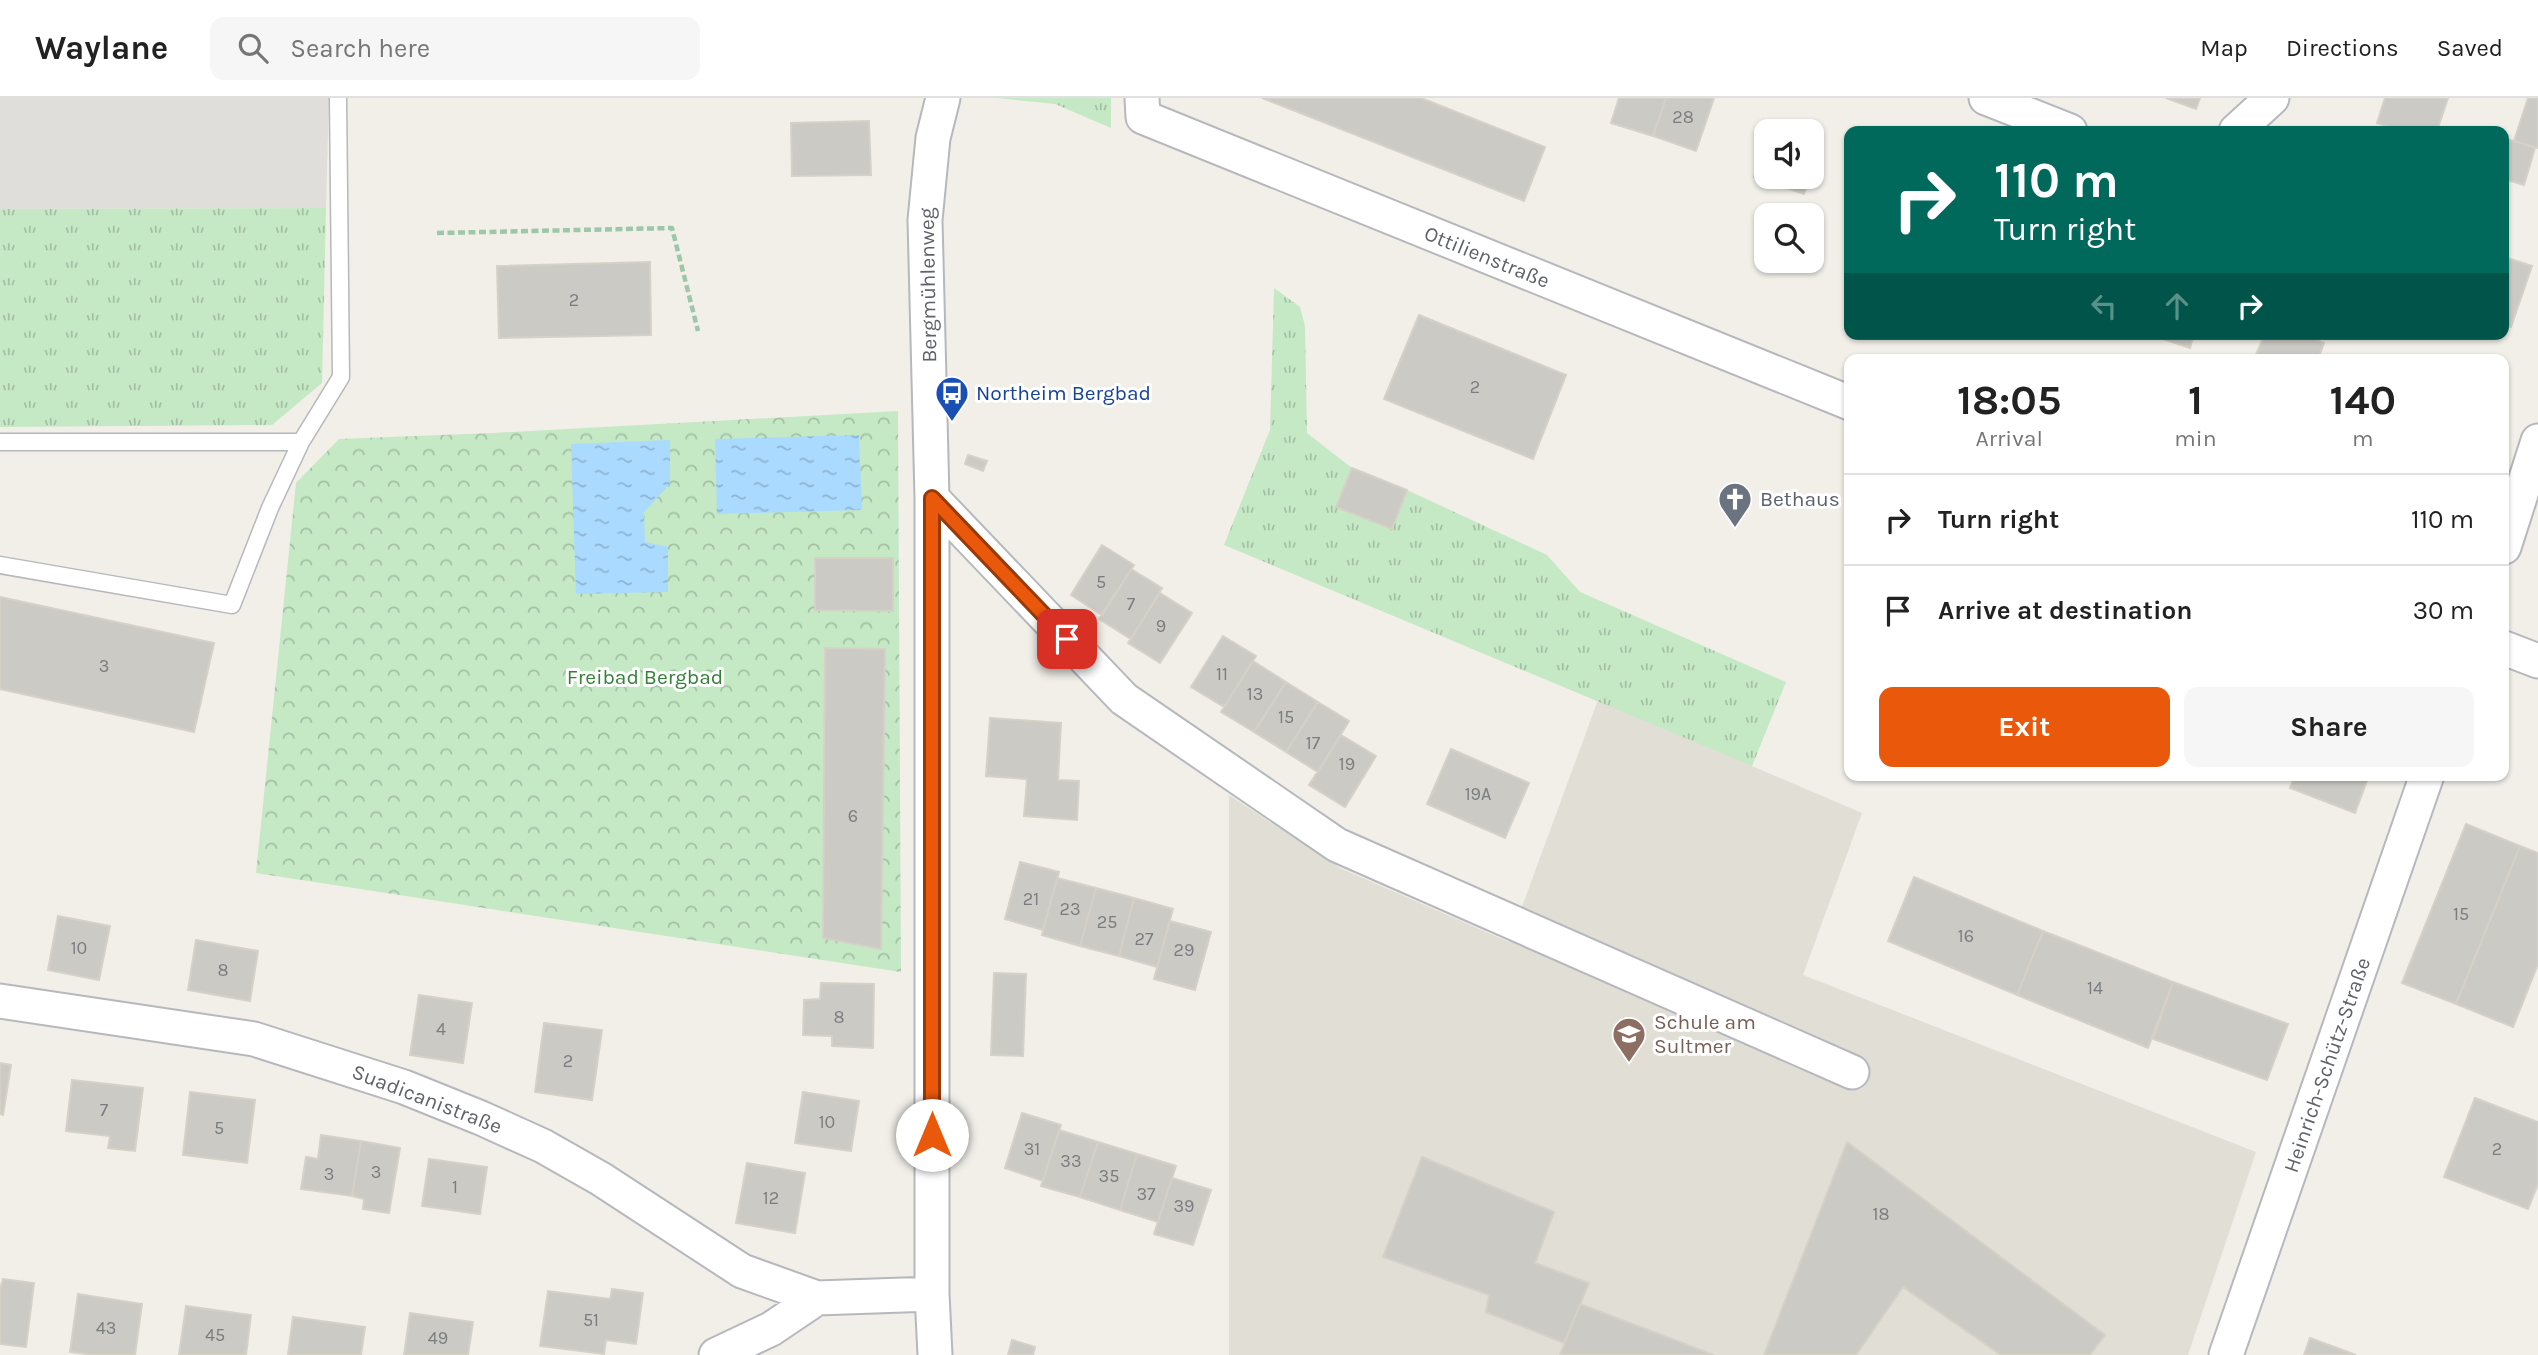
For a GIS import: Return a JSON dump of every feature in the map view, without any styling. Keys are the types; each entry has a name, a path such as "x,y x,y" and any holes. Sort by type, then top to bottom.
{"street":[{"name":"Bergmühlenweg","path":"935,1355 932,1294 932,498 925,220 927,176 943,98"},
{"name":"Ottilienstraße","path":"1142,98 1143,117 1844,401"},
{"path":"1986,98 2057,126"},
{"path":"2241,126 2272,98"},
{"path":"2509,531 2538,441"},
{"path":"932,498 1124,699 1338,845 1852,1072"},
{"path":"2509,651 2538,661"},
{"name":"Heinrich-Schütz-Straße","path":"2226,1355 2425,781"},
{"name":"Suadicanistraße","path":"0,1001 254,1040 404,1087 543,1146 601,1179 743,1271 817,1298"},
{"path":"716,1355 771,1329 817,1298 932,1294"}],"lane":[{"path":"0,565 232,605 270,508 301,442 341,377 338,98"},
{"path":"0,442 301,442"}],"path":[{"path":"437,233 672,228 698,331"}],"shaded area":[{"path":"0,98 329,98 326,208 0,209"},
{"name":"Schule am Sultmer","path":"1598,700 1862,813 1803,975 2256,1152 2188,1355 1229,1355 1229,795 1340,868 1509,942"}],"green space":[{"path":"997,98 1111,98 1111,128 1055,104"},
{"path":"326,208 322,383 272,425 0,427 0,209"},
{"path":"1274,288 1300,307 1305,326 1307,433 1352,468 1337,507 1391,529 1407,490 1547,555 1580,592 1786,682 1752,766 1224,545 1270,430"},
{"name":"Freibad Bergbad","path":"898,411 901,972 256,873 296,483 339,439"}],"water":[{"path":"859,435 862,510 717,514 715,439"},
{"path":"670,440 670,484 644,512 645,542 668,547 668,592 576,594 571,444"}],"building":[{"path":"1262,98 1421,98 1545,147 1524,201"},
{"path":"1619,98 1666,98 1653,136 1611,123"},
{"path":"1666,98 1714,98 1696,151 1653,136"},
{"path":"2166,98 2200,98 2196,109"},
{"path":"2385,98 2448,98 2439,126 2387,126 2377,123"},
{"path":"2528,98 2538,98 2538,148 2514,141"},
{"path":"869,121 871,175 792,176 791,123"},
{"path":"2509,140 2535,148 2524,185 2509,180"},
{"path":"1789,189 1806,189 1804,194"},
{"path":"2509,259 2532,266 2509,326"},
{"path":"650,262 651,335 499,338 497,266"},
{"path":"1419,315 1566,375 1533,459 1384,399"},
{"path":"2166,340 2192,340 2190,348"},
{"path":"2262,340 2317,340 2324,343 2320,354 2256,354"},
{"path":"968,455 987,461 983,471 965,464"},
{"path":"1352,468 1407,490 1392,529 1336,507"},
{"path":"1102,545 1134,565 1102,615 1071,595"},
{"path":"815,558 893,558 893,611 815,610"},
{"path":"1131,569 1162,588 1131,639 1099,619"},
{"path":"1160,593 1192,613 1160,663 1128,643"},
{"path":"0,597 214,643 194,732 0,689"},
{"path":"1223,636 1256,656 1224,707 1191,687"},
{"path":"825,648 885,649 881,949 823,938"},
{"path":"1253,661 1286,682 1254,732 1221,712"},
{"path":"1286,682 1318,702 1286,752 1254,732"},
{"path":"1318,702 1349,721 1318,772 1286,752"},
{"path":"990,718 1061,723 1058,780 1079,781 1077,820 1024,816 1027,779 986,776"},
{"path":"1341,735 1376,756 1345,807 1309,785"},
{"path":"1451,749 1529,783 1505,838 1427,804"},
{"path":"2293,781 2367,781 2355,813 2290,788"},
{"path":"2466,824 2520,846 2456,1004 2402,983"},
{"path":"2520,846 2538,853 2538,964 2513,1027 2456,1004"},
{"path":"1020,862 1059,872 1043,930 1005,919"},
{"path":"1914,877 2043,931 2017,995 1888,941"},
{"path":"1057,878 1096,888 1080,946 1042,935"},
{"path":"1096,888 1134,898 1119,956 1080,946"},
{"path":"1134,898 1173,909 1157,967 1119,956"},
{"path":"58,916 110,926 99,980 48,970"},
{"path":"1170,921 1211,932 1195,990 1154,979"},
{"path":"2043,931 2173,982 2148,1048 2017,995"},
{"path":"196,940 258,951 250,1001 188,990"},
{"path":"994,973 1026,974 1023,1056 991,1055"},
{"path":"2173,982 2288,1024 2267,1080 2153,1039"},
{"path":"821,983 874,984 873,1048 832,1046 832,1036 803,1035 804,1000 820,999"},
{"path":"419,995 472,1003 463,1063 410,1055"},
{"path":"544,1023 602,1030 592,1100 535,1092"},
{"path":"0,1063 11,1065 3,1115 0,1114"},
{"path":"72,1080 143,1088 135,1151 108,1148 110,1136 66,1131"},
{"path":"190,1092 255,1100 247,1163 183,1155"},
{"path":"803,1092 859,1101 851,1151 795,1143"},
{"path":"2475,1098 2538,1122 2538,1184 2528,1209 2444,1177"},
{"path":"1022,1113 1061,1125 1043,1181 1005,1168"},
{"path":"1059,1130 1098,1142 1080,1197 1041,1186"},
{"path":"321,1135 361,1141 352,1196 301,1189 306,1157 318,1159"},
{"path":"361,1141 400,1148 389,1213 363,1209 364,1199 352,1196"},
{"path":"1098,1142 1137,1154 1120,1210 1080,1197"},
{"path":"1847,1142 2105,1335 2090,1355 2001,1355 1903,1287 1856,1355 1764,1355"},
{"path":"1137,1154 1176,1166 1158,1222 1120,1210"},
{"path":"1422,1157 1554,1212 1535,1263 1589,1283 1564,1343 1486,1312 1489,1295 1383,1257"},
{"path":"429,1159 487,1167 480,1214 422,1206"},
{"path":"747,1163 805,1173 795,1233 736,1223"},
{"path":"1172,1178 1211,1190 1193,1245 1154,1234"},
{"path":"3,1279 34,1283 26,1347 0,1344 0,1289"},
{"path":"612,1289 643,1293 636,1344 606,1340 604,1354 540,1346 548,1291 610,1299"},
{"path":"78,1294 142,1304 135,1355 70,1352"},
{"path":"1580,1304 1714,1355 1560,1355"},
{"path":"186,1306 251,1315 246,1355 179,1355"},
{"path":"410,1313 473,1322 468,1355 404,1355"},
{"path":"293,1317 365,1327 361,1355 288,1355"},
{"path":"2310,1338 2356,1355 2304,1355"},
{"path":"1012,1340 1035,1347 1033,1355 1008,1355"}],"place":[{"name":"Northeim Bergbad","path":"952,423"},
{"name":"Bethaus","path":"1735,529"},
{"name":"Schule am Sultmer","path":"1629,1064"}],"route":[{"path":"932,1135 932,498 1067,639"}]}
